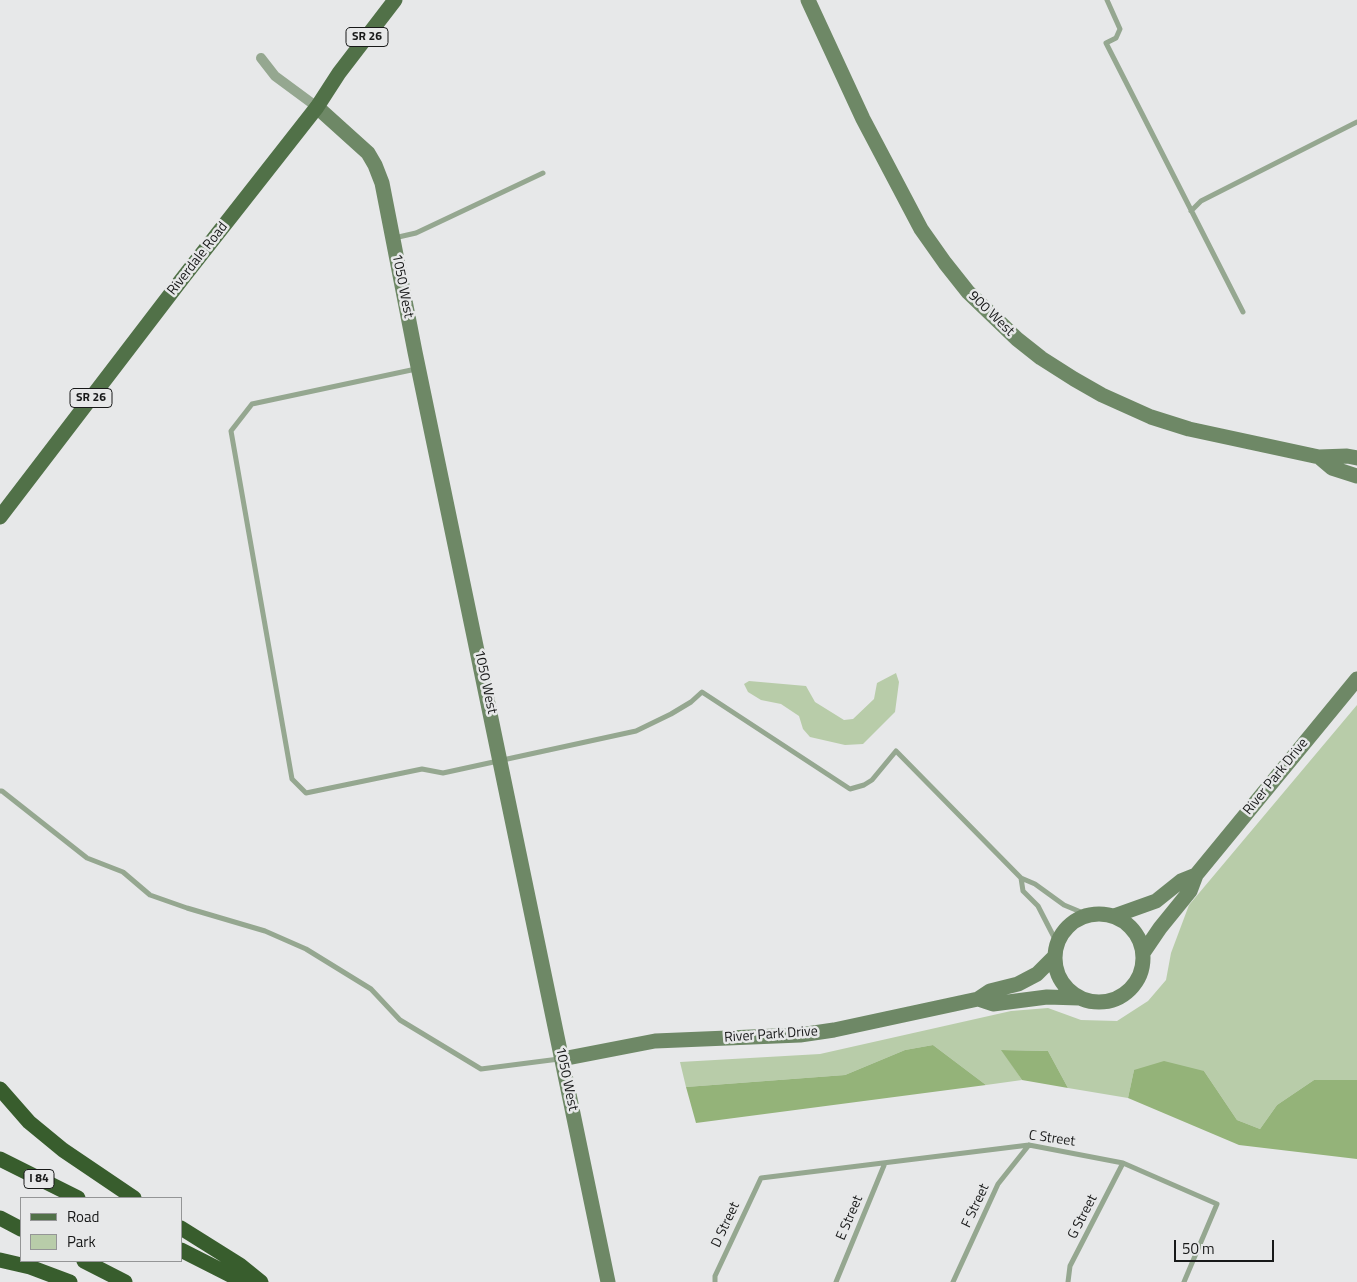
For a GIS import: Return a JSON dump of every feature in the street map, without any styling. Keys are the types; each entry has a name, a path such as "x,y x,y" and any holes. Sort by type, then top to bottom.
{"highway":[{"path":"0,1089 29,1122 62,1150 132,1197"},
{"name":"I 84","path":"0,1159 76,1197"},
{"path":"0,1218 20,1228"},
{"path":"182,1229 240,1265 261,1282"},
{"path":"182,1251 244,1282"},
{"path":"0,1260 30,1267 70,1282"},
{"path":"86,1262 125,1282"}],"main road":[{"name":"Riverdale Road","path":"0,517 182,279 317,107 339,74 395,0"}],"street":[{"name":"900 West","path":"808,0 863,119 922,229 955,276 1007,331 1042,358 1074,379 1102,395 1151,417 1199,431 1319,457 1347,456 1357,458"},
{"path":"261,58 275,76 317,107"},
{"name":"1050 West","path":"317,107 352,137 372,159 382,183 608,1282"},
{"name":"900 West","path":"1319,457 1332,468 1357,476"},
{"name":"River Park Drive","path":"1143,953 1160,928 1190,891 1196,875 1357,679"},
{"name":"River Park Drive","path":"1114,916 1156,901 1181,881 1196,875"},
{"path":"1106,914 1114,916 1125,922 1140,941 1143,953 1138,979 1129,990 1118,998 1105,1002 1092,1002 1079,998 1068,991 1060,981 1056,969 1056,950 1062,933 1069,925 1088,915 1106,914"},
{"name":"River Park Drive","path":"562,1059 655,1041 800,1035 834,1030 978,999 990,991 1018,984 1038,974 1056,950"},
{"name":"River Park Drive","path":"978,999 993,1004 1048,997 1079,998"}],"lane":[{"path":"1107,0 1120,29 1116,38 1106,42 1242,312"},
{"path":"1191,212 1202,201 1357,122"},
{"path":"393,238 416,233 543,173"},
{"path":"419,368 252,404 231,431 292,779 306,792 422,769 443,773 636,731 671,714 691,702 702,692 850,788 872,780 896,751 1021,878 1034,884 1064,905 1088,915"},
{"path":"0,791 87,858 123,872 150,895 265,931 306,949 371,989 400,1020 481,1069 562,1059"},
{"path":"1021,878 1023,891 1038,906 1056,950"},
{"name":"C Street","path":"761,1178 1029,1144 1123,1163 1217,1204 1184,1282"},
{"name":"F Street","path":"953,1282 998,1184 1029,1144"},
{"name":"E Street","path":"836,1282 886,1163"},
{"name":"G Street","path":"1068,1282 1070,1266 1123,1163"},
{"name":"D Street","path":"714,1282 715,1276 761,1178"}],"green space":[{"path":"896,673 899,682 895,712 863,744 845,745 810,737 803,729 799,716 781,704 761,700 748,692 744,684 749,681 806,686 815,702 844,720 853,719 874,699 877,683"},
{"path":"1357,705 1357,1080 1314,1080 1277,1105 1260,1129 1237,1120 1204,1071 1134,1070 1128,1098 1068,1088 1048,1051 1002,1050 1022,1080 986,1085 933,1045 905,1050 845,1075 686,1087 680,1062 820,1054 1011,1011 1048,1008 1081,1020 1117,1021 1148,1001 1166,980 1171,953 1189,905"},
{"path":"933,1045 986,1085 696,1123 686,1087 845,1075 905,1050"},
{"path":"1001,1050 1048,1051 1068,1088 1022,1080"},
{"path":"1164,1061 1204,1071 1237,1120 1260,1129 1277,1105 1314,1080 1357,1080 1357,1159 1239,1145 1128,1098 1134,1070"}]}
